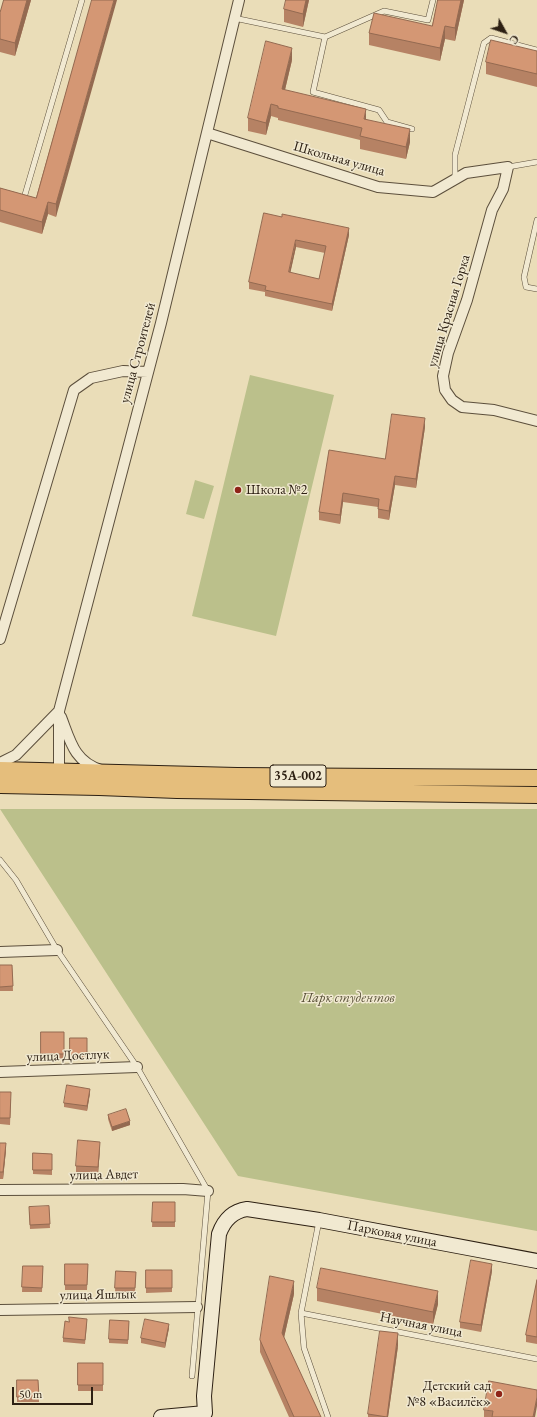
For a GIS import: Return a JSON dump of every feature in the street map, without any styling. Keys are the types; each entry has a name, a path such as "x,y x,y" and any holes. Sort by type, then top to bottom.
{"main road":[{"name":"35А-002","path":"0,770 59,779 177,790 537,795"},
{"name":"35А-002","path":"0,784 114,774 537,778"}],"street":[{"name":"улица Строителей","path":"59,779 59,711 161,323 239,0"},
{"name":"Школьная улица","path":"207,133 378,187 434,192 466,173 508,167"},
{"name":"улица Красная Горка","path":"508,167 503,189 492,210 467,300 448,353 443,376 445,390 452,400 462,407 494,410 537,421"},
{"path":"0,640 74,390 91,378 123,371 148,372"},
{"path":"0,763 22,750 59,711 78,756 92,767 114,774"},
{"path":"0,952 57,950"},
{"name":"улица Достлук","path":"0,1072 137,1067"},
{"name":"улица Авдет","path":"0,1190 183,1188 208,1192"},
{"name":"Парковая улица","path":"206,1415 204,1396 219,1234 227,1218 240,1210 248,1209 319,1220 537,1261"},
{"name":"улица Яшлык","path":"0,1310 197,1307"},
{"path":"161,1417 206,1415"}],"lane":[{"path":"12,195 24,198 82,0"},
{"path":"234,18 325,37 384,11 428,20 433,0"},
{"path":"325,37 313,92 380,110 387,122 412,129"},
{"path":"454,180 454,155 484,43 491,38 537,50"},
{"path":"508,167 537,162"},
{"path":"537,220 524,276 526,287 537,289"},
{"path":"0,860 16,880 57,950 137,1067 208,1192 192,1376"},
{"path":"319,1220 301,1314 304,1348 328,1417"},
{"name":"Научная улица","path":"301,1314 537,1359"}],"green space":[{"path":"250,375 334,395 276,636 192,616"},
{"path":"195,480 214,486 204,519 186,514"},
{"name":"Парк студентов","path":"0,809 537,809 537,1231 238,1176"}],"building":[{"path":"4,0 27,0 15,43 0,39 0,13"},
{"path":"92,0 114,0 56,204 48,202 42,222 0,210 0,188 36,198"},
{"path":"286,0 306,0 303,14 284,9"},
{"path":"438,0 461,0 455,28 445,26 440,48 369,33 374,13 432,26"},
{"path":"491,40 537,51 537,74 486,62"},
{"path":"266,41 292,48 282,89 366,109 364,119 410,129 406,147 360,136 362,128 278,108 278,106 271,104 266,123 248,118"},
{"path":"264,213 282,217 282,214 349,228 332,304 265,290 266,286 249,282","holes":["296,240 326,246 319,279 289,272"]},
{"path":"392,414 425,418 416,479 395,476 389,511 378,509 379,499 343,493 340,515 319,512 329,450 385,459"},
{"path":"0,965 12,965 13,986 0,987"},
{"path":"41,1032 64,1032 64,1054 41,1054"},
{"path":"70,1038 87,1038 87,1055 70,1055"},
{"path":"67,1085 90,1089 87,1106 64,1103"},
{"path":"0,1092 11,1092 10,1118 0,1118"},
{"path":"126,1109 130,1121 112,1127 108,1115"},
{"path":"78,1140 100,1142 98,1167 76,1166"},
{"path":"0,1143 6,1143 3,1172 0,1172"},
{"path":"33,1153 52,1154 52,1170 33,1170"},
{"path":"153,1202 175,1202 175,1222 152,1222"},
{"path":"49,1206 50,1224 30,1225 29,1207"},
{"path":"471,1260 492,1264 481,1325 460,1322"},
{"path":"65,1264 88,1264 87,1285 65,1285"},
{"path":"23,1266 43,1266 42,1288 22,1287"},
{"path":"321,1268 438,1291 433,1312 317,1288"},
{"path":"146,1270 172,1270 172,1288 146,1288"},
{"path":"116,1271 136,1272 135,1288 115,1288"},
{"path":"270,1276 294,1281 282,1333 321,1417 294,1417 260,1340"},
{"path":"537,1280 537,1337 526,1335"},
{"path":"69,1317 87,1319 85,1340 63,1338 65,1321 69,1322"},
{"path":"145,1319 169,1324 165,1343 141,1338"},
{"path":"110,1320 129,1321 128,1340 109,1339"},
{"path":"380,1331 398,1333 387,1417 368,1414"},
{"path":"78,1363 103,1363 103,1385 78,1385"},
{"path":"17,1380 38,1380 39,1397 17,1397"},
{"path":"489,1381 537,1390 533,1417 492,1417 493,1411 484,1410"}],"place":[{"name":"Школа №2","path":"238,490"},
{"name":"Детский сад №8 «Василёк»","path":"499,1394"}]}
